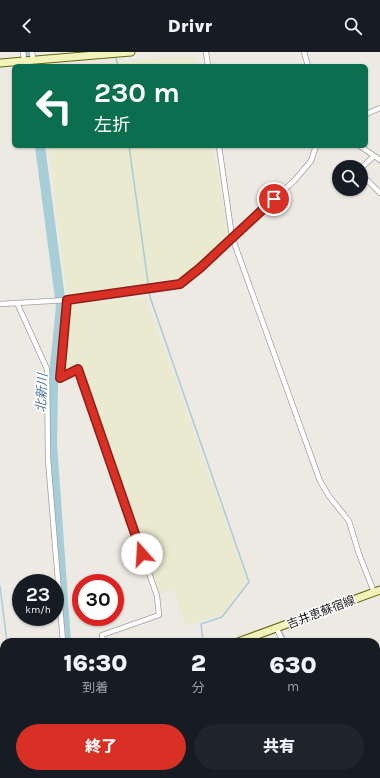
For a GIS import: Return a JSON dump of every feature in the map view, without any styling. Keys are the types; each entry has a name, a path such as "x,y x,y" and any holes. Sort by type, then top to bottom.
{"main road":[{"path":"0,63 29,58 131,52"},
{"name":"吉井恵蘇宿線","path":"250,638 377,591"}],"street":[{"path":"23,52 29,58"},
{"path":"206,52 208,64"},
{"path":"304,52 307,64"},
{"path":"368,113 380,108"},
{"path":"219,148 232,237 320,481 329,496 349,522 359,554 377,591"},
{"path":"0,304 67,300 180,284 200,268 294,181 312,161 315,148"},
{"path":"363,148 380,160"},
{"path":"368,162 374,156"},
{"path":"368,181 380,193"},
{"path":"67,300 60,378 78,369 157,596 159,615 102,635 102,638"},
{"path":"17,304 47,369 48,459 63,638"},
{"path":"277,629 281,638"}],"green space":[{"path":"195,56 197,64 79,64"},
{"path":"48,148 212,148 229,236 180,281 67,297"},
{"path":"146,297 247,581 221,615 186,626 173,589 159,594 81,365 64,374 71,304"}],"waterway":[{"name":"北新川","path":"28,52 30,64"},
{"path":"116,58 118,64"},
{"name":"北新川","path":"40,148 61,306 53,386 52,444 66,638"},
{"path":"129,148 150,297 249,582 222,617 201,624 203,638"},
{"path":"0,586 6,638"},
{"path":"282,632 284,638"}],"route":[{"path":"142,554 78,369 60,378 67,300 180,284 200,268 274,199"}]}
